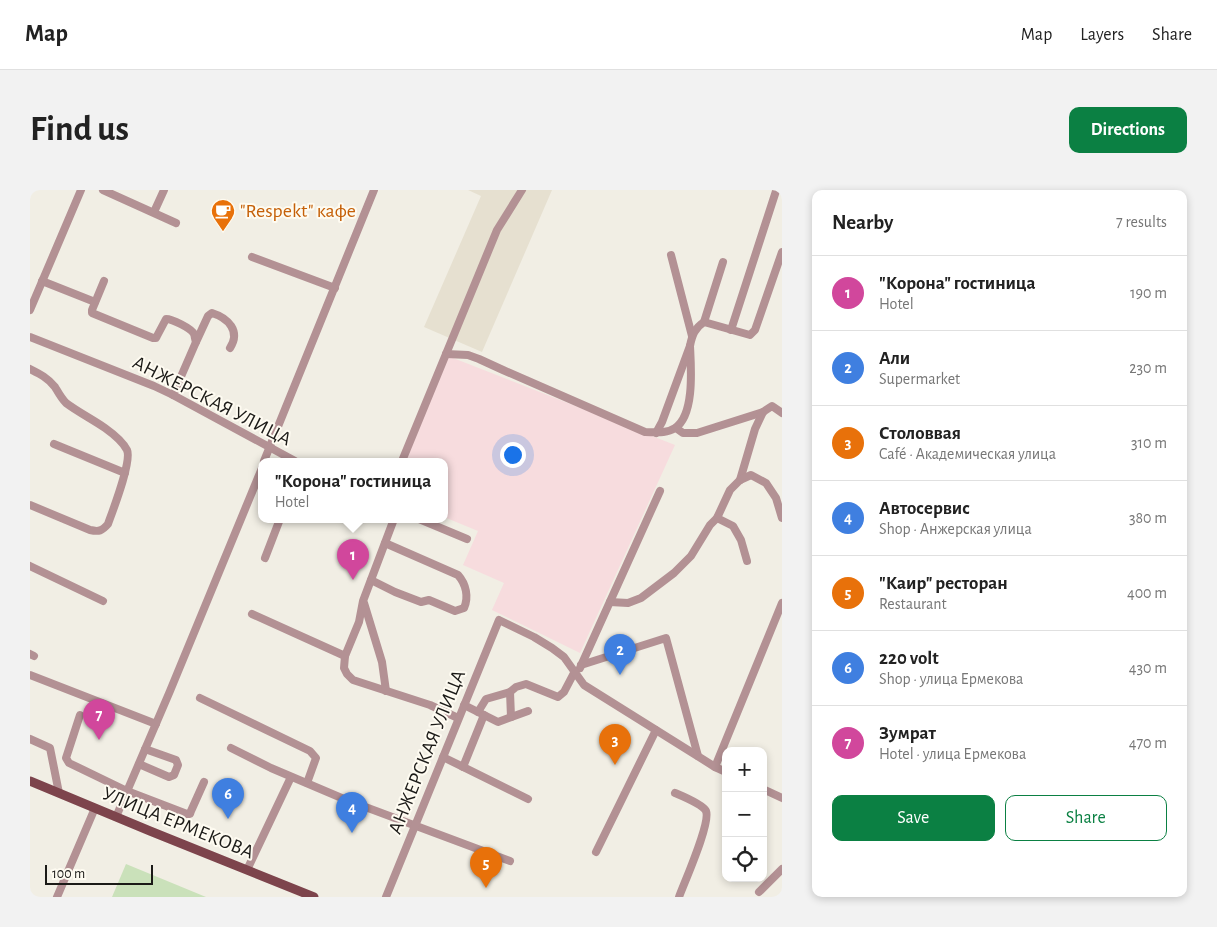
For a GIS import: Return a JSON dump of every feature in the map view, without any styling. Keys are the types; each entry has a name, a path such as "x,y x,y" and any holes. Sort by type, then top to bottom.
{"main road":[{"name":"УЛИЦА ЕРМЕКОВА","path":"30,781 314,897"}],"street":[{"path":"30,310 81,190"},
{"path":"103,190 176,223"},
{"path":"154,212 164,190"},
{"path":"265,458 374,190"},
{"path":"403,458 497,230 522,190"},
{"path":"731,330 776,191"},
{"path":"704,322 750,335 755,330 782,252"},
{"path":"671,255 692,336"},
{"path":"252,256 335,288"},
{"path":"656,433 662,422 692,336 698,326 704,322 723,262"},
{"path":"42,281 95,302"},
{"path":"104,281 92,313 153,338 158,336 166,319 170,319 190,330 196,342"},
{"path":"173,395 208,316 212,313 222,316 231,325 234,342 230,348"},
{"name":"АНЖЕРСКАЯ УЛИЦА","path":"30,337 154,386 290,458"},
{"path":"446,354 468,355 479,359 645,432 656,433 676,428 686,414 691,376 690,346"},
{"path":"30,369 45,377 66,402 108,430 128,451 125,473 108,524 104,530 98,532 90,530 30,505"},
{"path":"676,428 683,432 697,433 762,412 772,406 782,414"},
{"path":"740,480 762,412"},
{"path":"54,444 125,473"},
{"path":"610,602 628,603 641,598 674,573 691,556 710,525 717,518 730,490 740,480 751,475 766,483 776,498 782,518"},
{"path":"116,817 258,478"},
{"path":"464,767 486,699 510,692 516,687 526,684 558,697 564,692 581,665 660,491"},
{"path":"717,518 733,526 741,540 747,561"},
{"path":"265,558 278,523"},
{"path":"392,523 363,601 359,622 345,656 344,668 353,680 430,705 458,718"},
{"path":"428,523 467,539"},
{"path":"371,580 421,602 429,600 455,611 464,608 466,604 464,581 458,575 385,542"},
{"path":"30,566 103,601"},
{"path":"363,601 382,662 386,691"},
{"path":"715,767 781,609"},
{"path":"252,614 345,656"},
{"name":"АНЖЕРСКАЯ УЛИЦА","path":"386,897 499,620 534,636 552,648 564,657 576,673"},
{"path":"581,665 666,638 698,756"},
{"path":"576,673 584,685 722,770"},
{"path":"30,675 156,724"},
{"path":"510,692 511,717"},
{"path":"200,698 310,751 316,758 307,783"},
{"path":"464,706 498,722 528,710"},
{"path":"80,715 66,758 69,763 127,791 187,814 190,814 204,782"},
{"path":"596,852 656,730"},
{"path":"30,739 50,748 59,793"},
{"path":"231,748 344,800 510,861"},
{"path":"139,764 169,777 174,775 178,765 176,760 145,749"},
{"path":"443,757 528,799"},
{"path":"247,870 291,777"},
{"path":"767,792 782,798"},
{"path":"675,793 700,805 707,813 694,861 678,897"},
{"path":"57,897 94,808"},
{"path":"759,892 782,869"}],"shaded area":[{"path":"468,190 552,190 482,352 424,327 481,196"},
{"path":"448,356 675,445 580,653 492,610 504,583 463,565 478,531 448,519 448,458 407,458"}],"green space":[{"path":"126,864 206,897 112,897"}],"place":[{"name":"\"Respekt\" кафе","path":"223,232"},
{"name":"\"Корона\" гостиница","path":"353,580"},
{"name":"Али","path":"620,675"},
{"name":"Зумрат","path":"99,740"},
{"name":"Столоввая","path":"615,765"},
{"name":"220 volt","path":"228,819"},
{"name":"Автосервис","path":"352,833"},
{"name":"\"Каир\" ресторан","path":"486,888"}]}
